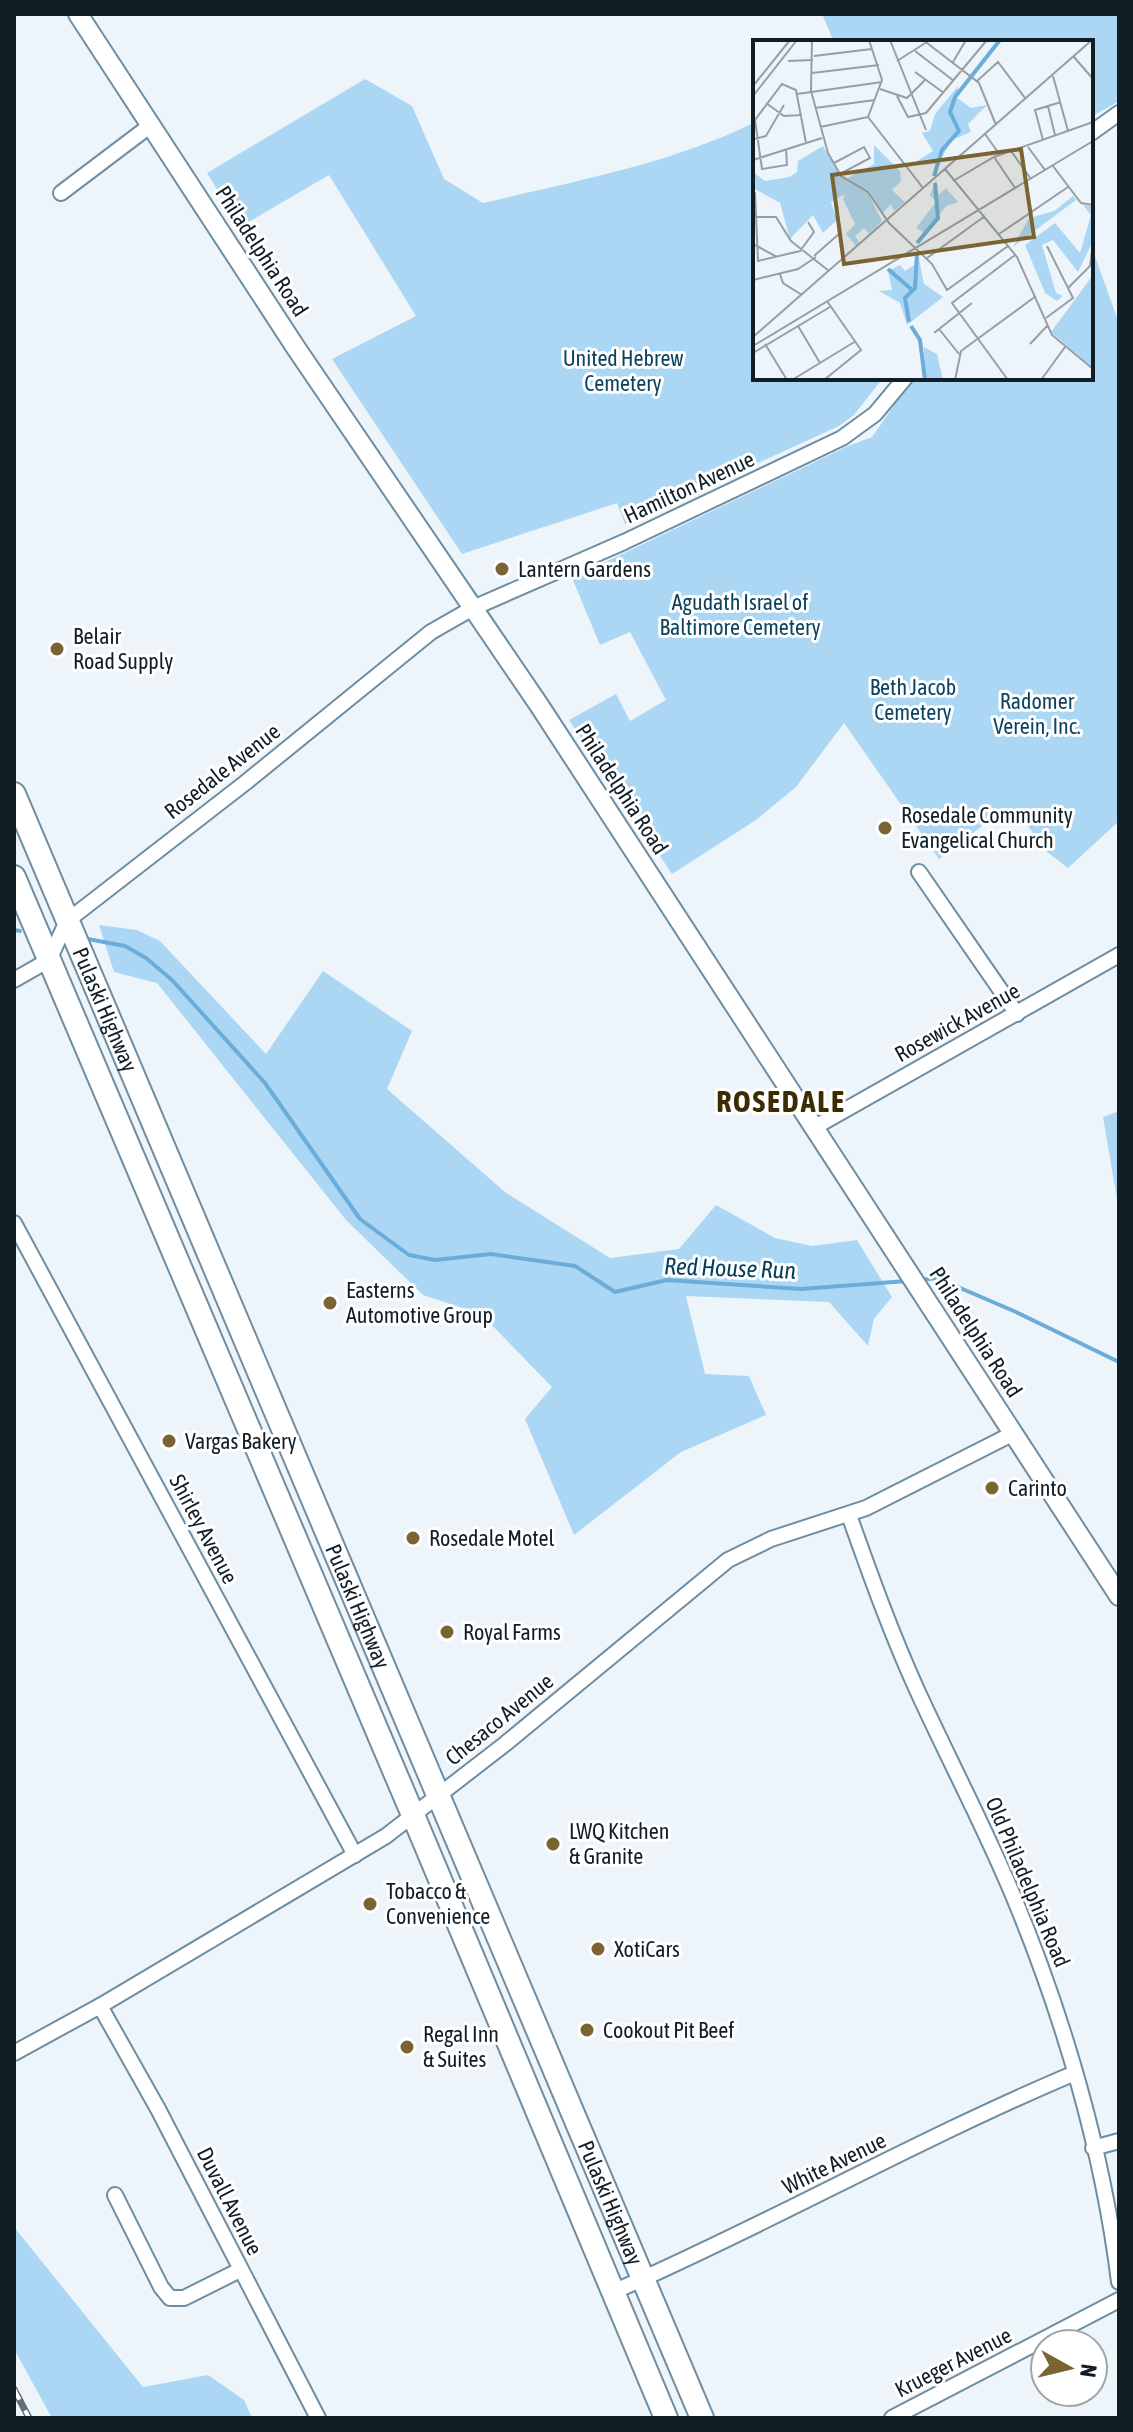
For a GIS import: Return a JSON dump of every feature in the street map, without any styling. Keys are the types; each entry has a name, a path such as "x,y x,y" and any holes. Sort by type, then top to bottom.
{"highway":[{"name":"Pulaski Highway","path":"14,794 702,2418"},
{"name":"Pulaski Highway","path":"14,877 666,2418"}],"main road":[{"name":"Philadelphia Road","path":"78,14 296,348 473,608 815,1127 1119,1596"}],"street":[{"path":"1093,132 1119,113"},
{"path":"61,193 151,125"},
{"name":"Hamilton Avenue","path":"473,608 624,542 842,438 875,414 903,380"},
{"name":"Rosedale Avenue","path":"49,960 67,921 245,783 431,632 473,608"},
{"path":"919,872 1017,1014"},
{"name":"Rosewick Avenue","path":"815,1127 1119,955"},
{"path":"14,980 49,960"},
{"name":"Shirley Avenue","path":"14,1223 355,1855"},
{"name":"Chesaco Avenue","path":"14,2053 100,2006 355,1855 413,1815 728,1560 771,1539 849,1515 1014,1433"},
{"name":"Old Philadelphia Road","path":"849,1515 916,1687 991,1845 1054,2002 1093,2148 1119,2281"},
{"name":"Duvall Avenue","path":"100,2006 158,2109 318,2418"},
{"name":"White Avenue","path":"613,2292 694,2257 1015,2098 1075,2073"},
{"path":"1093,2148 1119,2141"},
{"path":"115,2195 161,2287 170,2298 184,2298 240,2270"},
{"name":"Krueger Avenue","path":"892,2418 1119,2300"}],"green space":[{"path":"822,14 1119,14 1119,101 1093,116 1093,40 833,40"},
{"name":"United Hebrew Cemetery","path":"365,79 412,106 444,179 483,203 657,160 753,123 753,380 881,380 854,415 839,426 625,524 617,503 462,554 332,359 416,316 329,175 240,227 207,173"},
{"path":"1093,251 1119,323 1119,821 1068,868 1047,852 1027,825 986,823 939,859 844,723 796,787 756,820 672,874 569,720 616,694 630,721 666,700 630,632 600,645 572,578 872,437 912,380 1093,380"},
{"path":"99,925 137,930 160,941 266,1054 323,971 412,1031 387,1089 505,1192 610,1258 679,1249 716,1205 775,1238 812,1246 857,1240 892,1297 874,1319 868,1346 829,1302 686,1296 705,1374 749,1376 766,1415 681,1452 574,1535 525,1419 552,1387 481,1314 423,1295 346,1220 157,983 114,972"},
{"path":"1119,1111 1119,1211 1103,1117"},
{"path":"14,2227 143,2387 208,2375 244,2400 252,2418 52,2418 14,2349"}],"waterway":[{"name":"Red House Run","path":"14,930 20,931"},
{"name":"Red House Run","path":"88,939 125,946 146,958 172,980 265,1083 360,1219 409,1255 435,1260 491,1254 575,1266 615,1292 667,1280 801,1289 907,1281"},
{"name":"Red House Run","path":"920,1280 937,1278 1119,1362"}],"railway":[{"path":"14,2389 29,2418"}],"place":[{"name":"Lantern Gardens","path":"502,569"},
{"name":"Belair Road Supply","path":"57,649"},
{"name":"Rosedale Community Evangelical Church","path":"885,828"},
{"name":"Easterns Automotive Group","path":"330,1303"},
{"name":"Vargas Bakery","path":"169,1441"},
{"name":"Carinto","path":"992,1488"},
{"name":"Rosedale Motel","path":"413,1538"},
{"name":"Royal Farms","path":"447,1632"},
{"name":"LWQ Kitchen & Granite","path":"553,1844"},
{"name":"Tobacco & Convenience","path":"370,1904"},
{"name":"XotiCars","path":"598,1949"},
{"name":"Cookout Pit Beef","path":"587,2030"},
{"name":"Regal Inn & Suites","path":"407,2047"}],"district":[{"name":"ROSEDALE","path":"781,1101"}],"park label":[{"name":"Agudath Israel of Baltimore Cemetery","path":"740,614"},
{"name":"Beth Jacob Cemetery","path":"913,700"},
{"name":"Radomer Verein, Inc.","path":"1037,714"}]}
